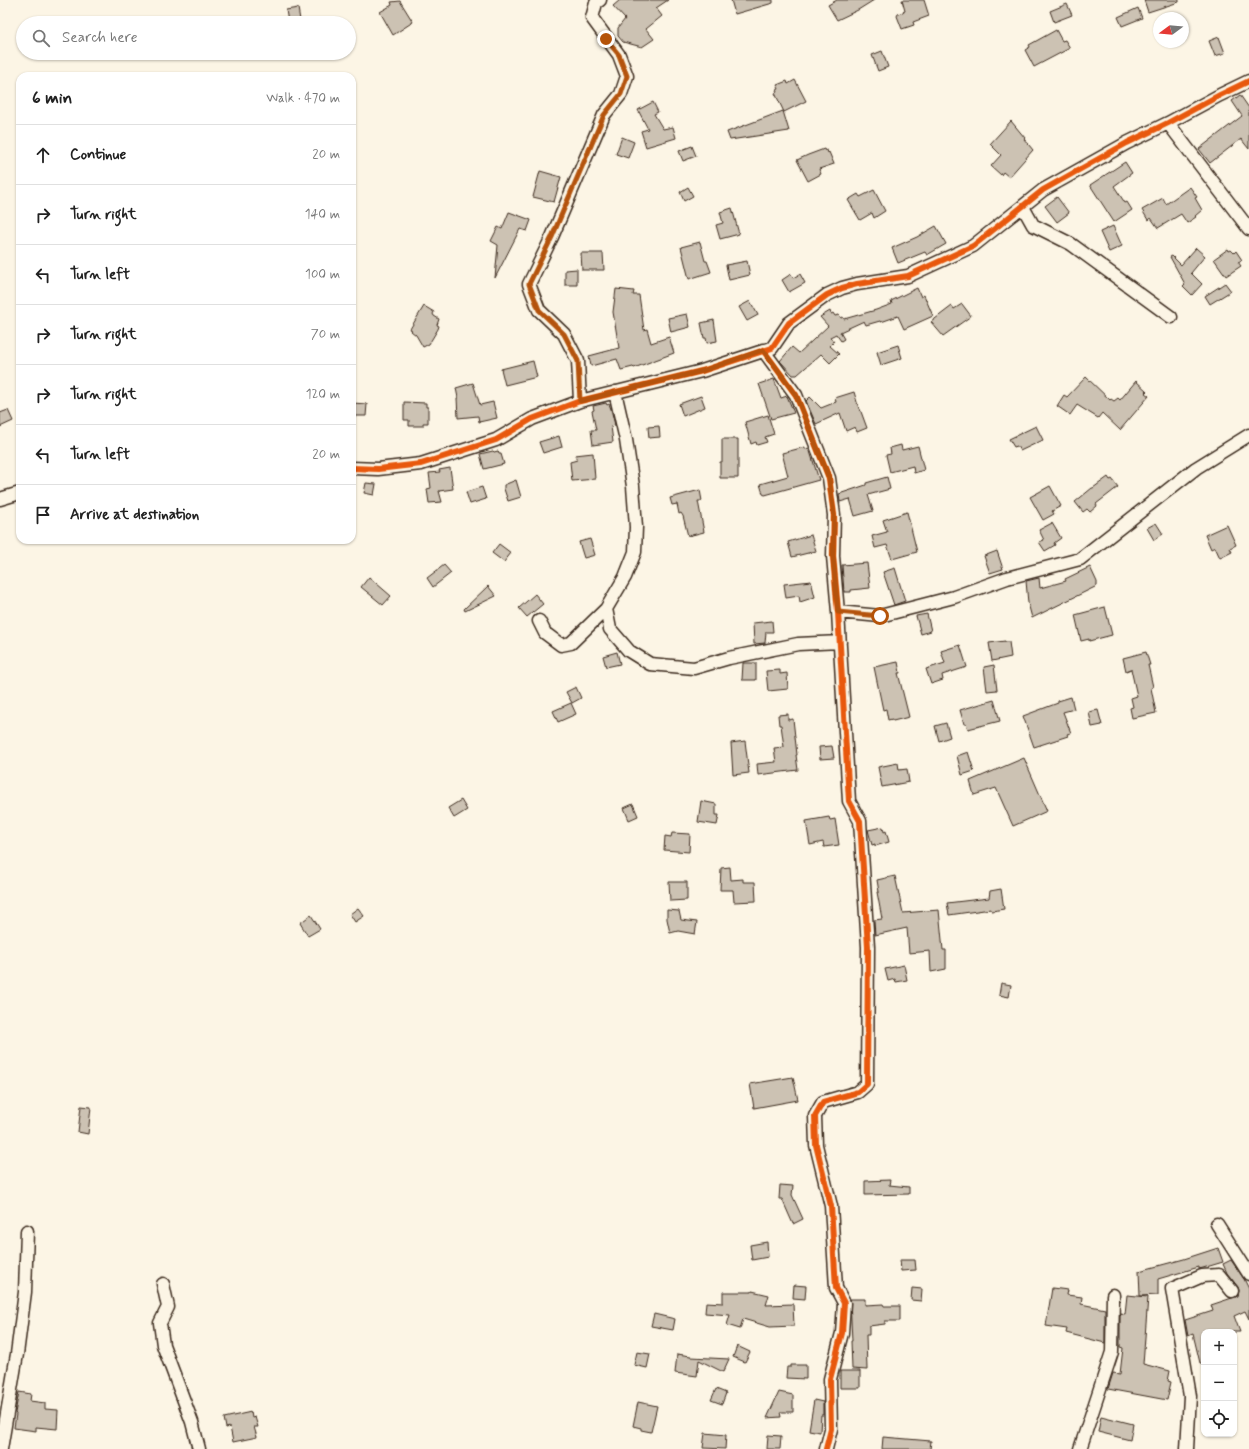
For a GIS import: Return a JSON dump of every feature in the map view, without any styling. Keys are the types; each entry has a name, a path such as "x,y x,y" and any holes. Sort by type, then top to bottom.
{"street":[{"path":"580,401 578,361 564,334 539,310 529,284 552,237 604,115 621,94 627,76 619,55 592,18 596,3 600,0"},
{"path":"356,468 378,469 421,464 496,440 532,419 580,401 702,371 772,348 789,323 827,295 849,286 908,276 973,246 1043,190 1127,143 1249,81"},
{"path":"1168,123 1249,229"},
{"path":"1023,207 1033,225 1071,244 1171,317"},
{"path":"763,350 796,395 829,478 834,515 833,556 840,642 849,802 860,821 868,947 868,1084 858,1092 823,1102 814,1116 816,1145 831,1206 836,1288 844,1303 842,1333 830,1379 831,1429 826,1449"},
{"path":"538,621 545,633 561,645 571,643 606,609 625,577 635,552 636,527 633,486 626,440 615,392"},
{"path":"838,612 880,616 954,597 1007,578 1080,559 1196,468 1249,435"},
{"path":"0,499 16,494"},
{"path":"606,609 610,628 629,651 650,664 694,668 729,658 798,644 840,642"},
{"path":"1217,1224 1249,1274"},
{"path":"1,1449 18,1354 25,1292 27,1231"},
{"path":"1187,1449 1190,1396 1172,1289 1202,1276 1219,1275 1232,1291"},
{"path":"163,1284 168,1307 160,1323 163,1345 192,1422 199,1449"},
{"path":"1080,1449 1112,1352 1113,1295"}],"building":[{"path":"620,0 668,0 656,8 662,16 646,29 654,39 642,47 623,42 618,36 618,28 625,19 613,6"},
{"path":"731,0 773,0 773,3 735,14"},
{"path":"837,0 874,0 837,20 828,5"},
{"path":"902,0 924,0 929,16 913,22 914,25 902,29 897,16 905,11"},
{"path":"1144,0 1179,0 1179,2 1148,12"},
{"path":"400,1 413,22 393,35 380,12 392,5 391,2"},
{"path":"1067,4 1072,15 1054,22 1050,11"},
{"path":"298,8 299,16 287,16 286,10"},
{"path":"1138,8 1142,18 1122,26 1118,17"},
{"path":"1056,30 1062,41 1065,40 1070,48 1034,67 1025,50 1030,47 1029,45"},
{"path":"1219,37 1225,53 1215,56 1209,41"},
{"path":"882,51 888,67 878,71 872,55"},
{"path":"795,80 806,101 784,112 775,93 777,92 776,90 779,89 777,85 787,81 788,84"},
{"path":"1240,95 1249,108 1249,149 1241,139 1210,163 1199,149 1242,116 1232,101"},
{"path":"653,102 658,112 654,114 663,129 673,127 676,138 646,147 641,131 648,129 638,110"},
{"path":"783,111 789,131 730,140 727,132"},
{"path":"1011,121 1033,150 1009,177 1003,172 1001,175 991,166 1001,155 990,144"},
{"path":"622,137 634,142 628,158 616,154"},
{"path":"692,146 696,156 683,161 679,151"},
{"path":"824,149 825,151 827,150 828,153 829,152 834,164 819,169 821,174 808,181 797,160"},
{"path":"1125,162 1132,173 1114,186 1125,203 1127,202 1132,210 1114,222 1090,185"},
{"path":"540,171 561,177 554,202 533,197"},
{"path":"688,187 693,196 684,201 680,192"},
{"path":"1190,187 1197,197 1195,198 1202,210 1195,216 1196,217 1187,223 1181,214 1158,228 1151,218 1148,220 1142,210 1163,198 1166,204"},
{"path":"874,190 885,211 874,218 872,213 860,220 848,200 858,194 860,197"},
{"path":"1057,197 1069,213 1057,222 1045,206"},
{"path":"732,208 739,234 720,239 716,225 723,223 720,212"},
{"path":"509,212 531,220 527,231 520,229 495,278 498,245 491,241 498,227 502,229"},
{"path":"936,226 946,244 927,255 925,252 898,263 892,248 917,237"},
{"path":"1113,226 1122,246 1109,252 1100,232"},
{"path":"700,242 705,261 707,261 711,272 689,279 681,247"},
{"path":"1196,248 1205,256 1191,273 1202,284 1192,295 1183,286 1185,284 1170,257 1172,256 1181,265"},
{"path":"1228,249 1234,253 1236,251 1242,260 1238,262 1241,266 1226,276 1214,259"},
{"path":"581,253 603,253 604,270 582,270"},
{"path":"747,261 750,275 729,280 726,265"},
{"path":"577,269 577,285 565,285 565,270"},
{"path":"791,274 793,278 800,274 805,283 789,292 782,280"},
{"path":"1225,283 1231,291 1210,304 1205,296"},
{"path":"917,288 921,297 924,295 933,316 904,329 898,316 866,325 864,321 840,332 844,339 841,341 836,334 830,337 834,342 830,346 839,354 830,363 821,354 797,375 793,375 780,361 792,347 799,353 828,326 820,317 830,311 831,314 833,313 835,316 839,315 844,319 892,304 891,301"},
{"path":"616,289 634,291 633,295 639,295 644,330 647,329 651,343 669,337 674,353 634,368 621,370 617,359 591,366 589,356 619,348 613,312"},
{"path":"750,301 758,315 747,321 739,307"},
{"path":"962,304 971,316 943,336 931,322 952,306 954,309"},
{"path":"424,306 434,312 434,316 439,319 437,325 439,326 429,344 423,347 416,335 410,329"},
{"path":"687,314 690,327 671,332 668,318"},
{"path":"714,320 717,341 707,343 706,338 704,338 701,323"},
{"path":"898,345 902,358 881,365 877,352"},
{"path":"533,361 537,377 505,385 501,369"},
{"path":"1086,377 1110,400 1111,399 1114,401 1118,398 1120,400 1136,381 1147,391 1145,393 1149,396 1120,430 1102,413 1098,418 1077,405 1070,415 1057,406 1064,395 1067,397"},
{"path":"774,379 781,398 787,396 794,413 771,419 759,384"},
{"path":"473,383 480,405 493,402 497,418 479,422 478,416 458,418 458,398 456,388"},
{"path":"854,392 867,428 857,432 855,427 846,431 840,413 816,424 806,401 810,397 821,408 836,402 835,398"},
{"path":"701,396 705,407 683,416 679,404"},
{"path":"404,402 426,403 426,407 428,407 428,423 423,423 423,426 409,426 409,420 404,420"},
{"path":"356,403 367,404 366,416 356,416"},
{"path":"606,403 607,405 609,404 615,425 611,426 613,442 593,445 591,430 596,430 592,411 594,410 593,406"},
{"path":"8,410 13,421 0,427 0,413"},
{"path":"768,415 774,434 765,437 767,442 757,445 756,442 751,444 745,422"},
{"path":"659,426 660,437 649,438 648,427"},
{"path":"1036,426 1043,440 1020,451 1017,446 1014,447 1009,439"},
{"path":"559,436 562,447 543,453 539,442"},
{"path":"722,439 738,439 738,478 720,478"},
{"path":"901,445 902,450 918,446 924,470 914,473 913,466 890,472 886,455 891,454 890,448"},
{"path":"805,447 805,449 809,448 819,480 765,495 763,494 760,484 788,476 782,453"},
{"path":"498,451 499,454 501,454 504,464 484,469 480,454"},
{"path":"593,453 595,479 572,481 570,462 577,460 575,455"},
{"path":"450,468 453,489 439,491 442,502 429,503 427,489 431,488 429,473 440,472 439,470"},
{"path":"887,477 890,489 868,495 873,511 855,516 850,499 840,502 839,494 866,485 866,483"},
{"path":"1108,477 1110,480 1112,479 1118,487 1096,504 1097,506 1090,512 1087,509 1083,512 1075,502"},
{"path":"516,480 521,497 508,501 504,485"},
{"path":"366,483 376,484 374,495 364,493"},
{"path":"1050,486 1061,506 1052,511 1054,514 1043,520 1030,497"},
{"path":"482,487 486,499 470,504 466,492"},
{"path":"700,490 702,501 698,501 704,532 688,536 683,516 681,513 679,514 677,504 672,505 670,498"},
{"path":"907,512 917,552 892,559 887,545 875,548 872,536 887,532 883,520"},
{"path":"1052,523 1061,538 1054,543 1055,545 1045,551 1039,542 1044,540 1039,530"},
{"path":"1156,523 1163,534 1154,540 1147,528"},
{"path":"1227,525 1236,545 1230,548 1232,552 1220,558 1215,547 1211,549 1205,535"},
{"path":"811,535 816,551 792,557 788,542"},
{"path":"590,539 595,555 584,558 579,542"},
{"path":"499,544 511,553 504,562 492,553"},
{"path":"997,551 1003,569 990,573 984,556"},
{"path":"867,563 870,588 844,592 842,565"},
{"path":"444,565 451,573 433,587 427,578"},
{"path":"1090,567 1097,582 1097,586 1032,618 1028,603 1026,581 1039,578 1040,588 1066,581 1065,579"},
{"path":"895,568 905,601 894,605 883,572"},
{"path":"369,577 391,596 383,605 361,587"},
{"path":"811,581 815,597 800,602 799,596 786,598 784,584"},
{"path":"488,586 496,596 465,611 464,609"},
{"path":"535,594 543,604 527,617 519,608"},
{"path":"1105,607 1112,635 1089,641 1089,639 1081,641 1075,615"},
{"path":"927,614 931,631 921,634 916,616"},
{"path":"772,621 773,632 766,632 765,643 754,644 753,623"},
{"path":"1009,642 1011,657 992,661 989,643"},
{"path":"960,645 967,667 942,675 943,680 931,684 926,669 945,663 941,651"},
{"path":"617,652 620,664 606,667 603,656"},
{"path":"1146,652 1150,665 1148,665 1153,687 1151,688 1156,713 1132,718 1130,708 1133,707 1131,698 1137,696 1131,669 1126,671 1123,658"},
{"path":"898,662 900,673 898,673 909,717 893,721 892,719 888,720 886,709 883,710 874,667"},
{"path":"743,663 756,663 756,680 742,680"},
{"path":"994,665 997,690 987,691 984,667"},
{"path":"780,670 780,674 787,673 788,689 768,691 766,671"},
{"path":"576,687 581,698 572,703 566,692"},
{"path":"1071,697 1074,709 1063,712 1071,733 1067,734 1068,736 1034,747 1023,716"},
{"path":"994,700 1000,721 968,729 966,724 964,724 960,710"},
{"path":"571,703 576,714 558,722 553,711"},
{"path":"1098,710 1102,725 1092,727 1089,712"},
{"path":"788,714 788,720 793,719 798,770 758,775 757,764 776,762 774,748 784,747 778,715"},
{"path":"946,723 950,737 939,741 935,726"},
{"path":"745,741 749,773 733,775 731,743"},
{"path":"832,746 834,758 820,759 819,747"},
{"path":"968,752 974,771 962,775 957,756"},
{"path":"1024,758 1047,811 1013,826 996,788 974,795 970,781"},
{"path":"898,763 899,770 907,769 909,782 882,787 878,767"},
{"path":"461,800 467,810 454,818 448,808"},
{"path":"701,801 716,804 716,815 719,815 717,825 698,822"},
{"path":"633,804 638,816 629,820 624,808"},
{"path":"829,817 830,820 835,819 839,845 824,847 823,842 810,845 806,821"},
{"path":"883,827 884,832 886,831 889,842 875,846 875,844 872,845 868,830"},
{"path":"672,833 690,834 689,852 664,850 665,836 671,837"},
{"path":"730,867 731,880 743,879 743,882 755,882 756,901 734,902 733,890 720,890 721,868"},
{"path":"895,876 903,913 939,910 943,950 946,950 946,969 931,972 930,951 909,953 907,928 875,935 874,920 882,919 877,892 879,892 877,880"},
{"path":"669,882 687,882 687,900 670,901"},
{"path":"1001,889 1004,909 992,911 991,909 949,915 947,903 989,898 990,891"},
{"path":"358,908 364,916 355,922 350,914"},
{"path":"667,910 679,911 681,920 697,922 695,934 678,931 670,933"},
{"path":"311,915 320,929 308,936 300,923"},
{"path":"904,965 907,980 896,982 895,979 888,981 885,969"},
{"path":"1001,983 1011,985 1009,997 999,995"},
{"path":"793,1077 798,1100 754,1108 750,1084"},
{"path":"81,1106 91,1107 88,1134 78,1132"},
{"path":"890,1180 889,1185 909,1187 909,1194 865,1195 865,1181"},
{"path":"780,1185 793,1186 792,1195 803,1219 793,1224 782,1199 779,1199"},
{"path":"767,1242 768,1257 752,1260 750,1245"},
{"path":"1218,1248 1223,1262 1199,1269 1199,1267 1158,1279 1158,1295 1140,1296 1139,1271"},
{"path":"900,1260 915,1260 916,1270 901,1271"},
{"path":"1231,1260 1249,1289 1249,1319 1245,1311 1234,1316 1240,1332 1237,1332 1237,1329 1201,1329 1200,1363 1193,1334 1188,1336 1185,1320 1213,1311 1211,1305 1238,1296 1238,1287 1227,1273 1223,1264"},
{"path":"794,1285 806,1286 805,1299 793,1298"},
{"path":"912,1288 922,1289 921,1301 911,1300"},
{"path":"1052,1288 1068,1290 1067,1295 1082,1297 1081,1304 1105,1309 1105,1343 1066,1333 1067,1329 1046,1326"},
{"path":"752,1291 769,1295 766,1305 793,1304 794,1326 770,1327 743,1319 740,1329 727,1325 730,1315 705,1313 706,1302 723,1303 723,1292"},
{"path":"1127,1295 1148,1297 1143,1364 1170,1371 1168,1381 1171,1382 1167,1400 1108,1389 1113,1373 1120,1374 1123,1348 1120,1347 1120,1313 1125,1314"},
{"path":"850,1299 865,1299 865,1305 883,1304 884,1306 900,1306 900,1321 885,1321 885,1324 869,1326 869,1335 866,1335 867,1370 852,1369"},
{"path":"654,1314 675,1319 673,1330 651,1326"},
{"path":"737,1346 750,1352 745,1362 733,1357"},
{"path":"637,1352 650,1354 647,1368 634,1365"},
{"path":"677,1354 691,1357 729,1359 723,1372 699,1360 697,1376 675,1373"},
{"path":"791,1365 806,1365 806,1379 786,1378 787,1367 791,1367"},
{"path":"840,1371 860,1371 860,1388 840,1388"},
{"path":"716,1389 726,1393 722,1404 711,1400"},
{"path":"19,1392 31,1394 30,1401 45,1403 45,1409 58,1410 57,1429 36,1427 36,1431 14,1428"},
{"path":"779,1392 793,1395 793,1412 780,1412 781,1417 767,1418"},
{"path":"814,1400 823,1402 823,1415 821,1415 820,1432 809,1430"},
{"path":"638,1402 657,1406 651,1432 641,1430 641,1428 633,1426"},
{"path":"251,1412 252,1418 255,1417 258,1427 254,1427 257,1437 233,1442 230,1427 226,1428 224,1418"},
{"path":"1101,1416 1133,1424 1130,1440 1098,1432"},
{"path":"705,1433 726,1435 725,1449 703,1448"},
{"path":"768,1435 781,1436 780,1449 767,1449"},
{"path":"883,1437 931,1441 930,1449 882,1449"}],"cycle path":[{"path":"356,468 378,469 421,464 496,440 532,419 580,401 702,371 772,348 789,323 827,295 842,288 857,284 908,276 973,246 1043,190 1127,143 1249,81"},
{"path":"763,350 796,395 829,478 834,515 833,556 838,612 849,801 860,821 868,947 867,1084 858,1092 823,1102 815,1116 816,1145 831,1206 836,1288 844,1303 842,1333 830,1379 831,1429 826,1449"}],"route":[{"path":"606,39 619,55 627,76 621,94 604,115 552,237 529,284 539,310 564,334 578,361 580,401 702,371 763,350 796,395 829,478 834,515 833,556 838,612 880,616"}]}
